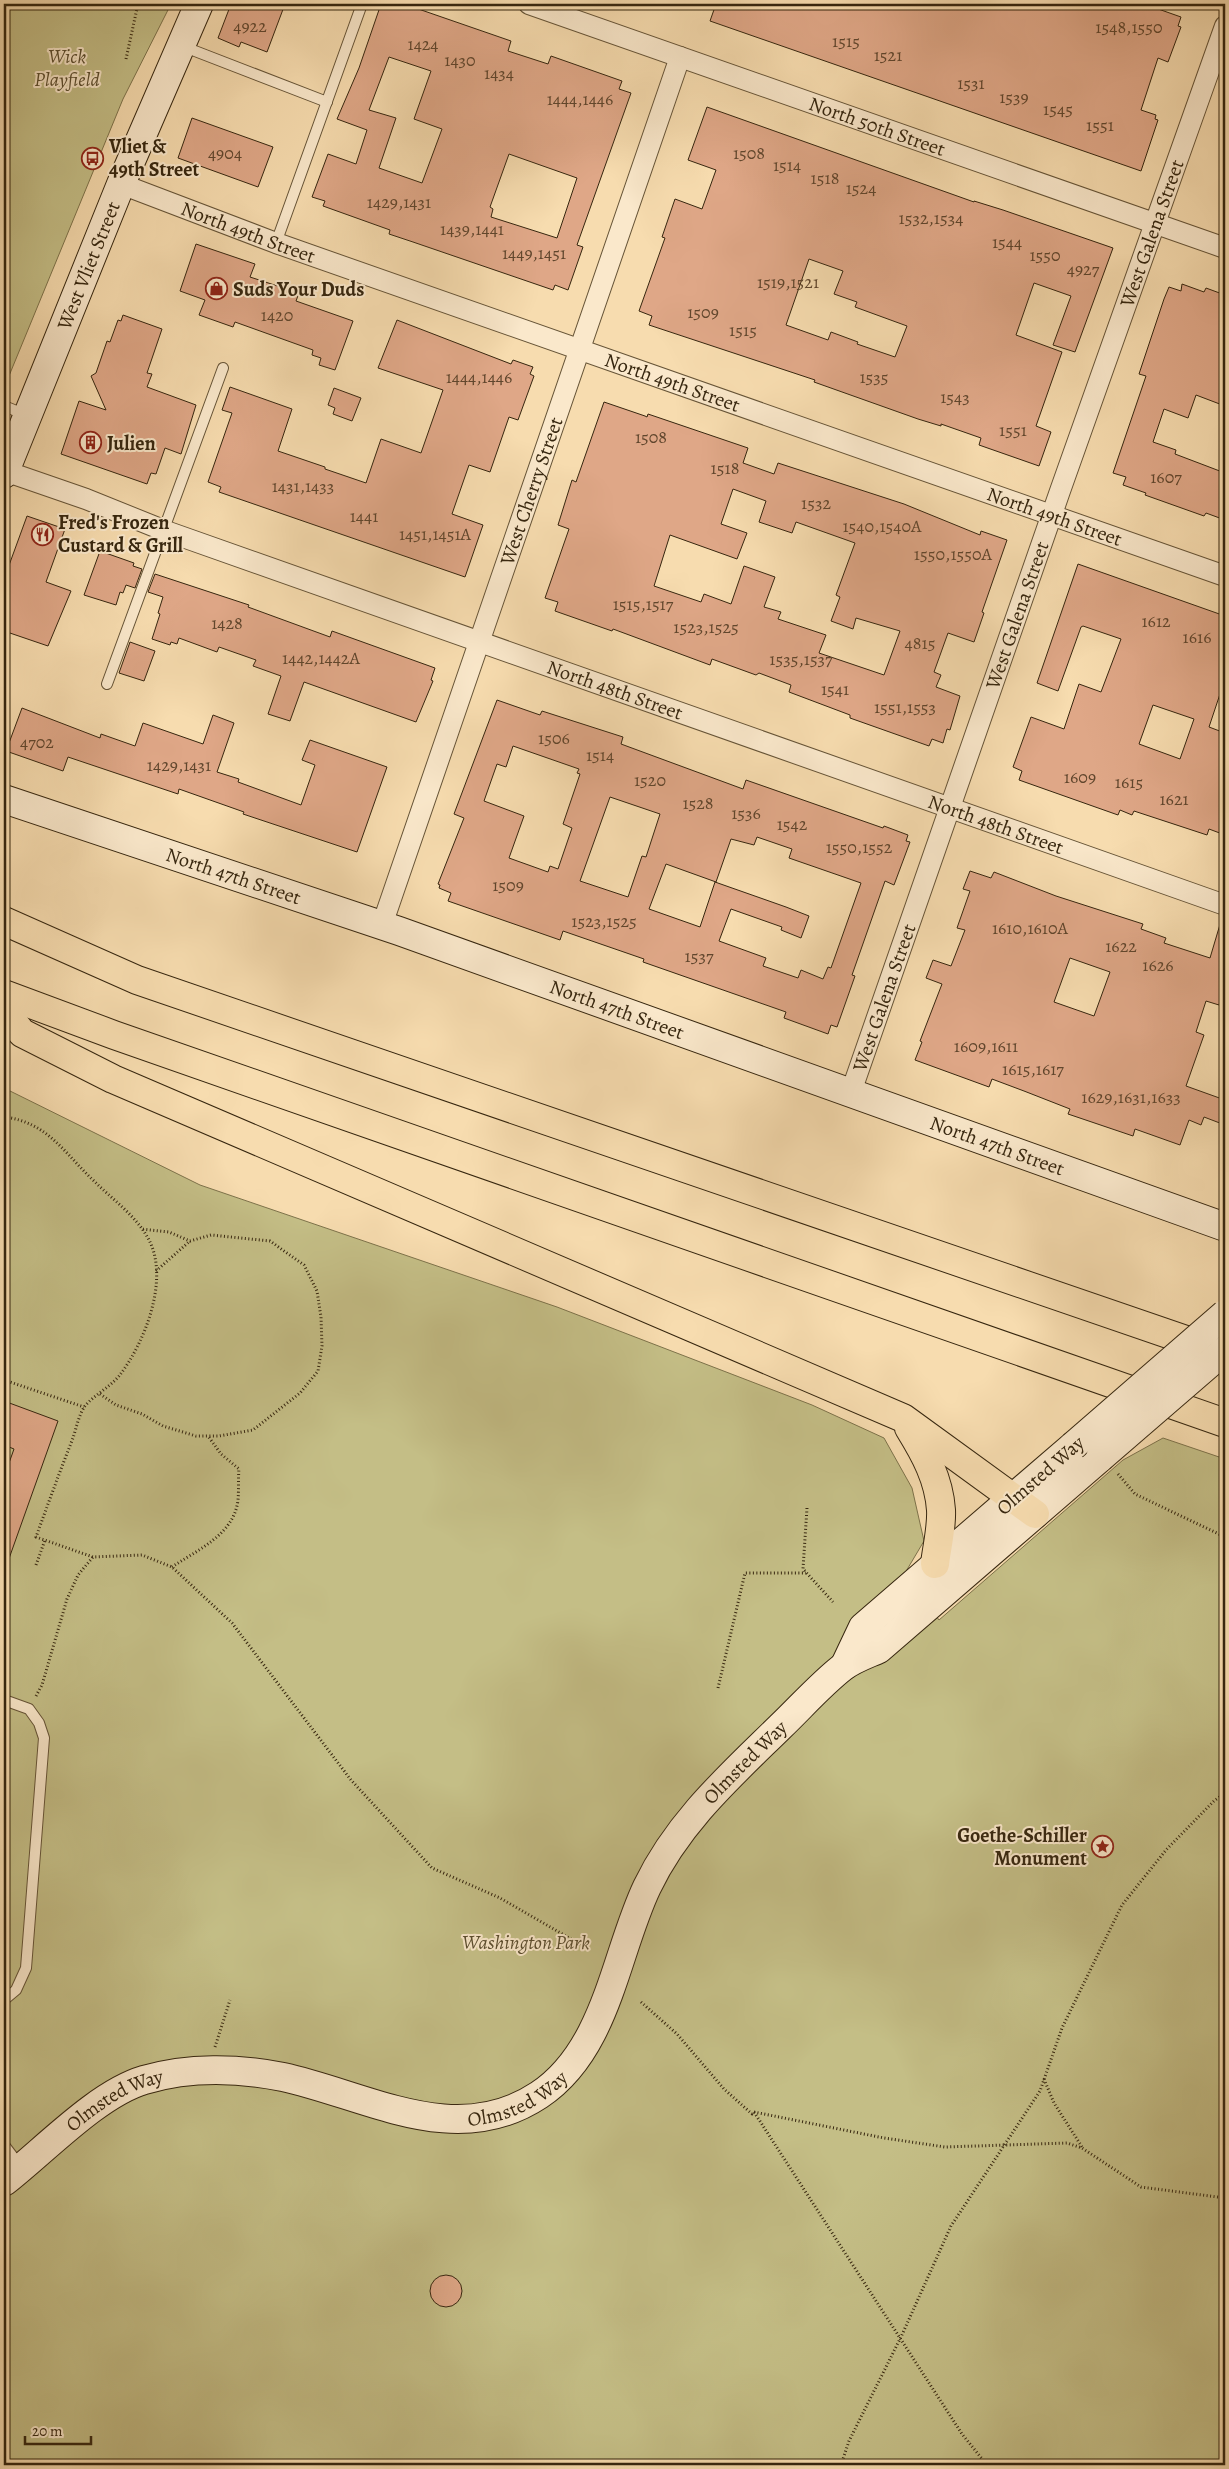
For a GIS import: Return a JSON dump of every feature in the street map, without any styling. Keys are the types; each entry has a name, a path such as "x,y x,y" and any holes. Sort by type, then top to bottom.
{"highway":[{"path":"4,921 137,980 1225,1352"},
{"path":"4,994 123,1038 1225,1423"},
{"path":"4,1011 22,1033 113,1079 903,1418 1036,1514"},
{"path":"903,1418 926,1455 936,1483 941,1511 935,1564"}],"street":[{"name":"West Vliet Street","path":"4,473 15,411 121,184 199,4"},
{"name":"North 50th Street","path":"529,4 1225,248"},
{"name":"West Galena Street","path":"851,1092 1051,516 1225,26"},
{"name":"West Cherry Street","path":"382,925 680,57"},
{"name":"North 49th Street","path":"121,184 276,243 1225,576"},
{"name":"North 48th Street","path":"4,473 86,499 163,530 481,640 950,809 1225,905"},
{"name":"North 47th Street","path":"4,799 382,925 1225,1227"},
{"name":"Olmsted Way","path":"845,1665 863,1627 1225,1314"},
{"name":"Olmsted Way","path":"13,2175 82,2117 113,2095 134,2084 170,2074 208,2070 282,2077 427,2117 453,2120 473,2120 493,2116 515,2108 541,2094 560,2078 590,2038 643,1896 663,1857 684,1826 716,1790 845,1665 879,1649 1036,1514 1107,1464 1225,1352"}],"lane":[{"path":"276,243 362,4"},
{"path":"182,46 327,102"},
{"path":"107,684 223,368"},
{"path":"4,1700 29,1709 39,1723 44,1747 26,1968 16,1990 4,2000"},
{"path":"4,2145 13,2175"}],"path":[{"path":"126,59 138,4"},
{"path":"4,1117 24,1122 50,1136 132,1216 150,1243 156,1270 154,1302 135,1354 118,1378 84,1407 36,1537 93,1557 142,1555 172,1567 232,1623 352,1780 432,1868 500,1898 590,1950"},
{"path":"141,1229 169,1232 190,1241"},
{"path":"100,1394 116,1405 142,1414 163,1426 196,1436 208,1436 253,1430 300,1393 318,1371 322,1346 321,1317 317,1291 304,1265 270,1241 211,1234 190,1241 156,1270"},
{"path":"4,1380 84,1407"},
{"path":"172,1567 220,1536 238,1502 239,1469 221,1454 208,1436"},
{"path":"1107,1464 1135,1494 1225,1537"},
{"path":"806,1508 803,1569 833,1602"},
{"path":"36,1565 45,1540"},
{"path":"29,1709 42,1686 67,1599 78,1575 93,1557"},
{"path":"718,1688 745,1572 806,1573"},
{"path":"841,2465 850,2441 901,2336 951,2226 1040,2091 1062,2028 1122,1905 1166,1850 1225,1793"},
{"path":"208,2070 230,2000"},
{"path":"641,2002 678,2034 724,2089 752,2114 754,2112 884,2138 945,2147 1067,2143 1082,2148 1141,2187 1225,2198"},
{"path":"1044,2079 1054,2103 1082,2148"},
{"path":"754,2112 901,2336 962,2434 987,2465"}],"green space":[{"name":"Wick Playfield","path":"4,4 171,4 123,99 4,388"},
{"name":"Washington Park","path":"4,1088 200,1185 557,1307 812,1405 884,1438 912,1488 924,1541 905,1573 939,1620 1123,1460 1163,1438 1225,1459 1225,2465 4,2465"}],"building":[{"path":"231,4 285,4 267,52 241,42 239,47 218,38"},
{"path":"381,4 404,4 511,41 508,51 548,64 551,56 622,81 619,89 631,93 577,245 583,247 568,290 555,285 553,290 389,234 390,230 323,206 325,201 312,197 328,154 356,164 367,130 337,119 359,68","holes":["389,57 431,71 414,119 442,129 422,183 379,168 396,118 369,110","509,154 577,178 557,238 491,217 493,209 490,207"]},
{"path":"716,4 1144,4 1181,17 1178,26 1181,27 1168,62 1158,58 1141,110 1156,115 1155,119 1158,120 1141,171 710,21"},
{"path":"707,107 974,202 1003,210 1113,248 1075,352 1053,345 1071,296 1034,283 1016,335 1062,352 1036,426 1051,432 1039,466 979,445 981,438 941,424 941,426 918,419 814,382 815,380 649,325 652,316 639,311 665,238 662,237 675,199 702,209 716,170 688,160","holes":["809,259 843,271 834,294 857,302 855,307 907,326 895,357 857,344 858,342 831,332 828,340 786,325"]},
{"path":"192,118 273,147 258,187 178,158"},
{"path":"196,244 255,264 250,277 299,293 296,301 353,321 335,370 319,365 321,358 312,355 313,350 235,322 233,327 199,315 205,300 180,291"},
{"path":"1182,284 1204,292 1206,288 1225,295 1225,406 1196,395 1188,418 1164,409 1153,442 1176,450 1175,454 1225,473 1225,520 1206,513 1204,516 1145,495 1146,493 1123,485 1126,477 1113,473 1146,376 1139,374 1164,299 1169,287 1181,291"},
{"path":"123,315 162,329 147,373 152,374 147,387 196,405 181,454 165,448 156,474 151,473 147,484 61,454 79,401 106,410 91,376 96,373 107,341 110,342 118,320 121,321"},
{"path":"397,320 511,364 513,360 533,367 530,374 534,376 518,420 509,417 490,472 469,465 452,514 483,525 465,577 219,492 221,487 208,482 232,413 222,410 230,387 292,409 278,451 325,467 325,469 366,483 381,439 421,453 443,390 378,368"},
{"path":"334,388 361,398 352,421 333,414 335,408 328,405"},
{"path":"604,402 647,417 648,414 748,448 743,463 774,474 778,463 904,504 980,535 981,531 1007,540 982,612 984,613 974,642 948,633 934,672 941,675 936,687 960,696 950,730 947,729 943,743 932,739 929,746 850,718 850,715 789,692 791,685 759,673 756,675 712,659 710,665 613,629 612,631 555,611 558,602 545,598 569,529 558,525 572,480 576,482","holes":["733,489 766,501 759,522 792,533 796,522 855,543 836,595 840,597 831,621 853,629 856,618 900,631 884,675 819,653 826,635 778,619 781,612 764,607 775,577 744,566 731,604 704,594 701,602 654,586 670,535 737,559 747,533 721,524"]},
{"path":"27,516 65,529 46,582 71,591 48,646 4,631 4,579"},
{"path":"100,551 134,563 133,566 142,569 135,588 126,585 123,593 120,592 116,605 84,595"},
{"path":"1078,564 1225,616 1225,679 1209,727 1225,733 1225,835 1209,829 1207,835 1134,811 1132,815 1120,810 1118,815 1019,780 1022,771 1013,767 1031,717 1064,729 1079,684 1101,692 1121,639 1083,626 1081,627 1058,691 1037,683","holes":["1153,705 1194,719 1180,759 1139,744"]},
{"path":"155,574 249,605 248,607 330,637 332,631 435,668 431,680 433,681 416,722 304,682 290,721 268,714 281,676 253,666 256,660 219,647 217,652 179,638 177,644 171,642 170,645 152,639 163,597 148,592"},
{"path":"130,642 155,651 144,681 119,673"},
{"path":"497,700 540,715 542,711 623,737 621,744 743,789 746,780 883,828 884,826 908,835 906,841 910,842 894,885 885,881 852,975 855,976 837,1027 831,1025 828,1034 784,1018 786,1012 643,962 644,959 563,931 560,940 448,901 451,893 439,888 440,885 438,884 464,818 454,814","holes":["513,746 579,769 577,773 580,774 563,824 572,828 558,869 550,866 548,872 509,858 524,816 484,801 497,764 506,767","610,797 660,814 646,857 642,856 628,897 580,881","757,837 792,849 789,858 861,883 831,968 828,967 823,979 801,970 798,978 763,966 766,958 719,941 731,909 782,927 781,930 801,938 809,916 715,882 700,927 649,909 666,864 716,882 731,839 754,845"]},
{"path":"22,708 100,738 101,734 135,746 143,723 203,744 213,715 234,723 217,772 239,779 238,782 301,805 315,765 302,760 310,740 387,767 357,852 243,814 244,812 179,789 178,794 68,757 63,771 6,751"},
{"path":"970,871 991,878 994,872 1056,896 1143,924 1141,929 1166,938 1164,943 1210,958 1221,921 1225,922 1225,1000 1221,998 1219,1005 1206,1001 1196,1032 1204,1035 1186,1086 1225,1100 1225,1125 1204,1117 1201,1125 1189,1120 1180,1145 1135,1129 1133,1136 1068,1114 1070,1109 992,1079 989,1087 915,1060 922,1042 920,1041 942,984 926,978 933,960 951,966 965,930 957,928 970,891 963,889","holes":["1070,958 1110,972 1094,1016 1054,1002"]},
{"path":"4,1401 58,1421 6,1567 4,1567 4,1477 14,1449 4,1445"},
{"path":"446,2275 458,2279 462,2291 458,2303 446,2307 434,2303 430,2291 434,2279"}],"place":[{"name":"Vliet & 49th Street","path":"93,158"},
{"name":"Suds Your Duds","path":"217,289"},
{"name":"Julien","path":"91,443"},
{"name":"Fred's Frozen Custard & Grill","path":"42,534"},
{"name":"Goethe-Schiller Monument","path":"1103,1847"}]}
